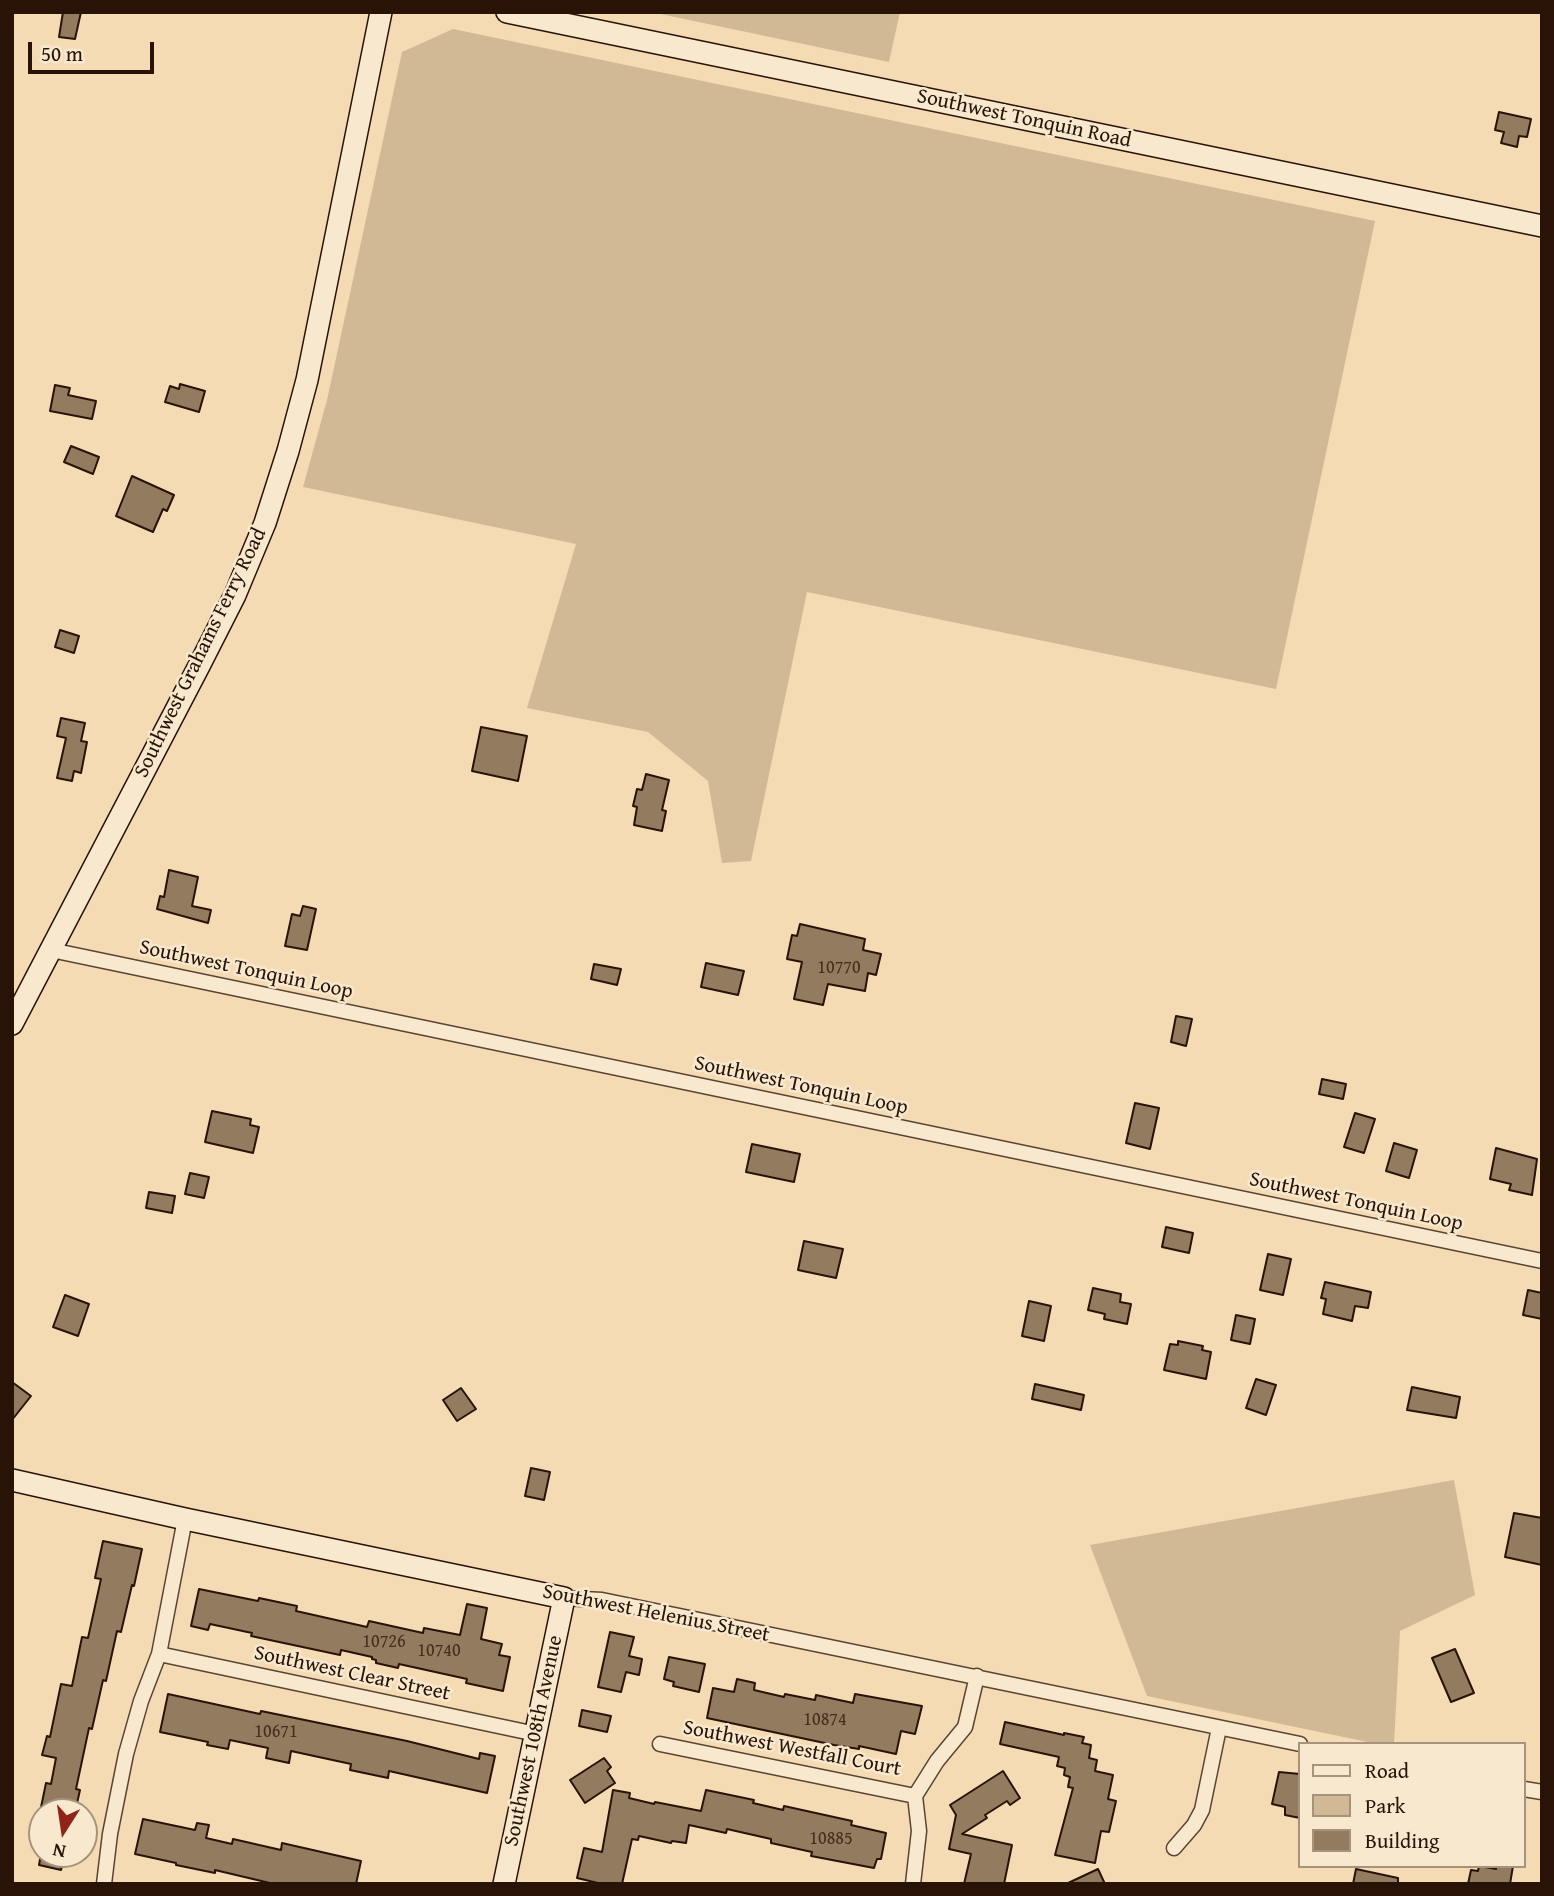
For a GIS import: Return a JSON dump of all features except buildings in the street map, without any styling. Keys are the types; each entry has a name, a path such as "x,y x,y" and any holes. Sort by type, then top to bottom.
{"street":[{"name":"Southwest Grahams Ferry Road","path":"12,1024 235,594 265,523 307,380 381,12"},
{"name":"Southwest Tonquin Road","path":"507,12 1542,226"},
{"name":"Southwest Tonquin Loop","path":"51,950 1542,1261"},
{"name":"Southwest Helenius Street","path":"12,1480 565,1598 601,1600 1298,1744"},
{"path":"104,1884 110,1834 126,1754 141,1701 159,1654 186,1519"},
{"name":"Southwest 108th Avenue","path":"504,1884 565,1598"},
{"name":"Southwest Clear Street","path":"159,1654 536,1734"},
{"path":"913,1884 919,1830 915,1796 937,1761 965,1727 977,1676"},
{"path":"1174,1848 1194,1825 1202,1810 1219,1728"},
{"name":"Southwest Westfall Court","path":"660,1744 915,1796"}],"green space":[{"path":"651,12 900,12 889,62"},
{"path":"453,29 1375,221 1276,689 807,592 751,861 722,863 708,781 648,732 527,708 576,544 303,487 327,400 402,52"},
{"path":"1454,1480 1475,1595 1400,1631 1394,1742 1367,1742 1147,1696 1090,1545"}]}
